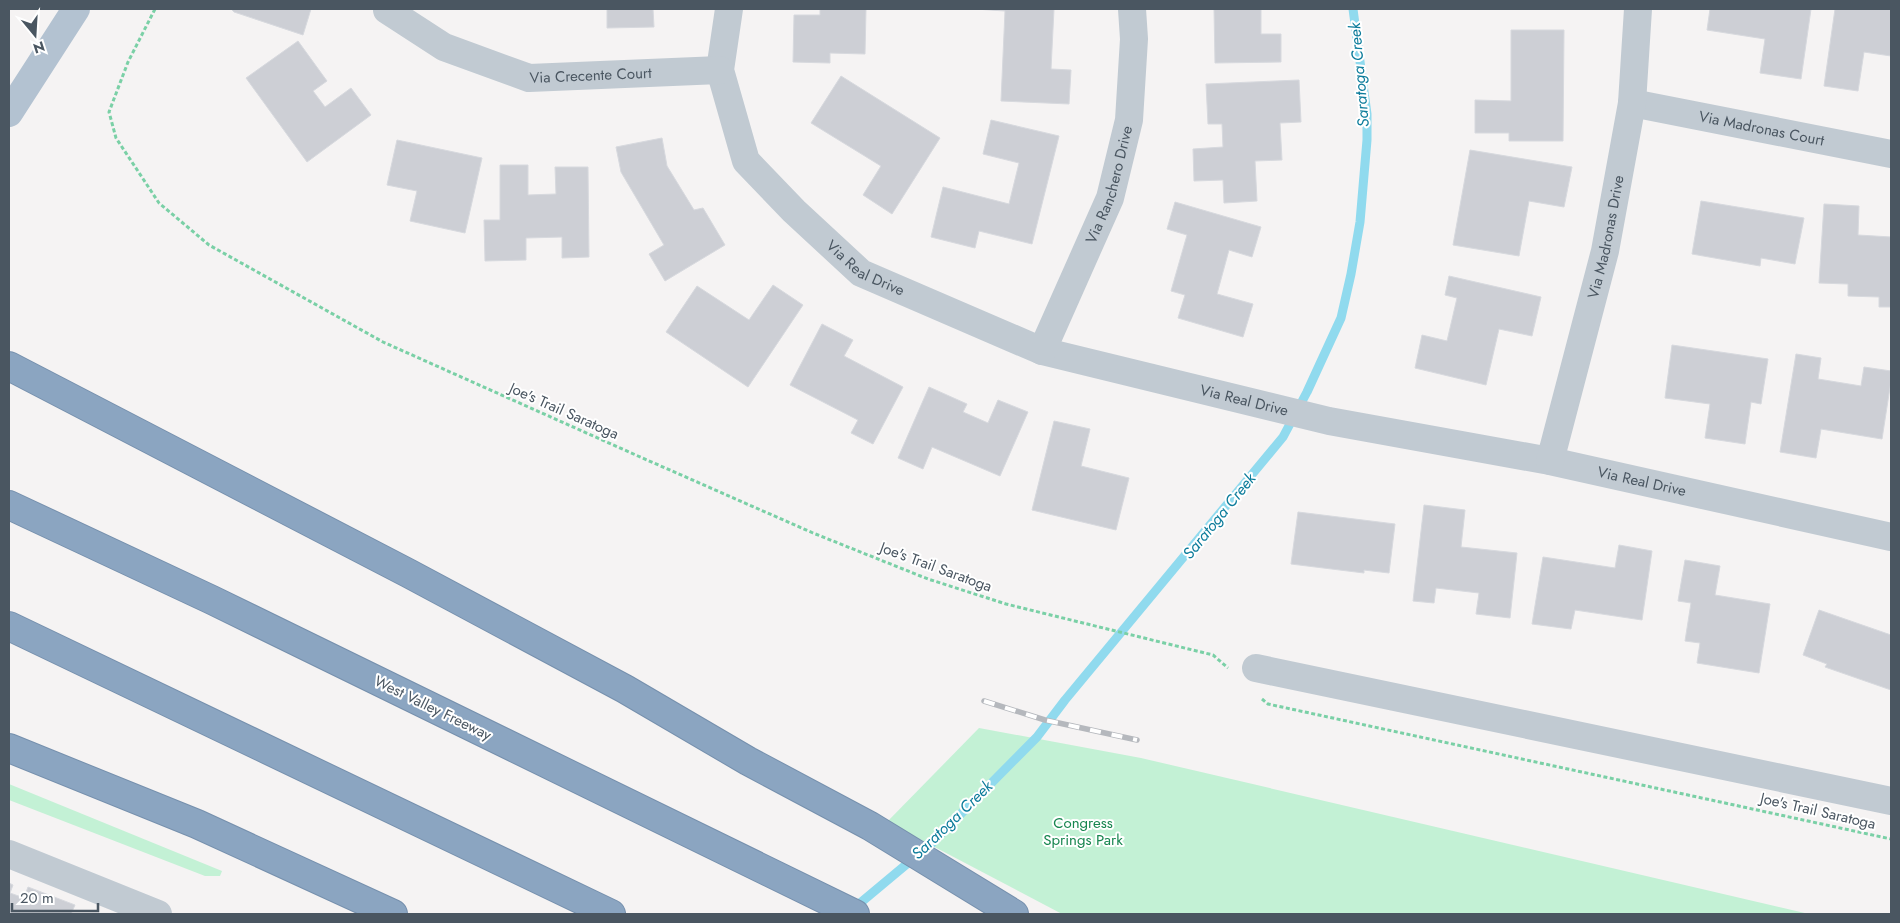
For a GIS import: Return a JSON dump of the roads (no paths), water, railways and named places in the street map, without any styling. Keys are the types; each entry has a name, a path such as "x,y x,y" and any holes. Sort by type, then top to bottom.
{"highway":[{"path":"9,366 408,573 625,689 748,761 870,826 1014,914"},
{"name":"West Valley Freeway","path":"9,505 229,608 855,914"},
{"path":"9,626 611,914"},
{"path":"9,748 197,824 393,914"}],"main road":[{"path":"9,113 76,9"}],"street":[{"path":"720,70 729,9"},
{"name":"Via Ranchero Drive","path":"1042,351 1110,198 1129,120 1134,39 1132,9"},
{"name":"Via Madronas Drive","path":"1550,461 1605,251 1632,103 1638,9"},
{"name":"Via Crecente Court","path":"387,10 444,47 529,78 720,70"},
{"name":"Via Real Drive","path":"720,70 746,161 794,212 861,273 1042,351 1329,421 1550,461 1891,537"},
{"name":"Via Madronas Court","path":"1632,103 1891,154"},
{"path":"1256,668 1891,801"},
{"path":"9,854 158,914"}],"waterway":[{"name":"Saratoga Creek","path":"853,909 932,843 1037,737 1065,700 1283,437 1307,392 1341,318 1360,222 1367,140 1367,114 1353,9"}],"railway":[{"path":"984,701 1045,720 1137,740"}],"park label":[{"name":"Congress Springs Park","path":"1083,832"}]}
